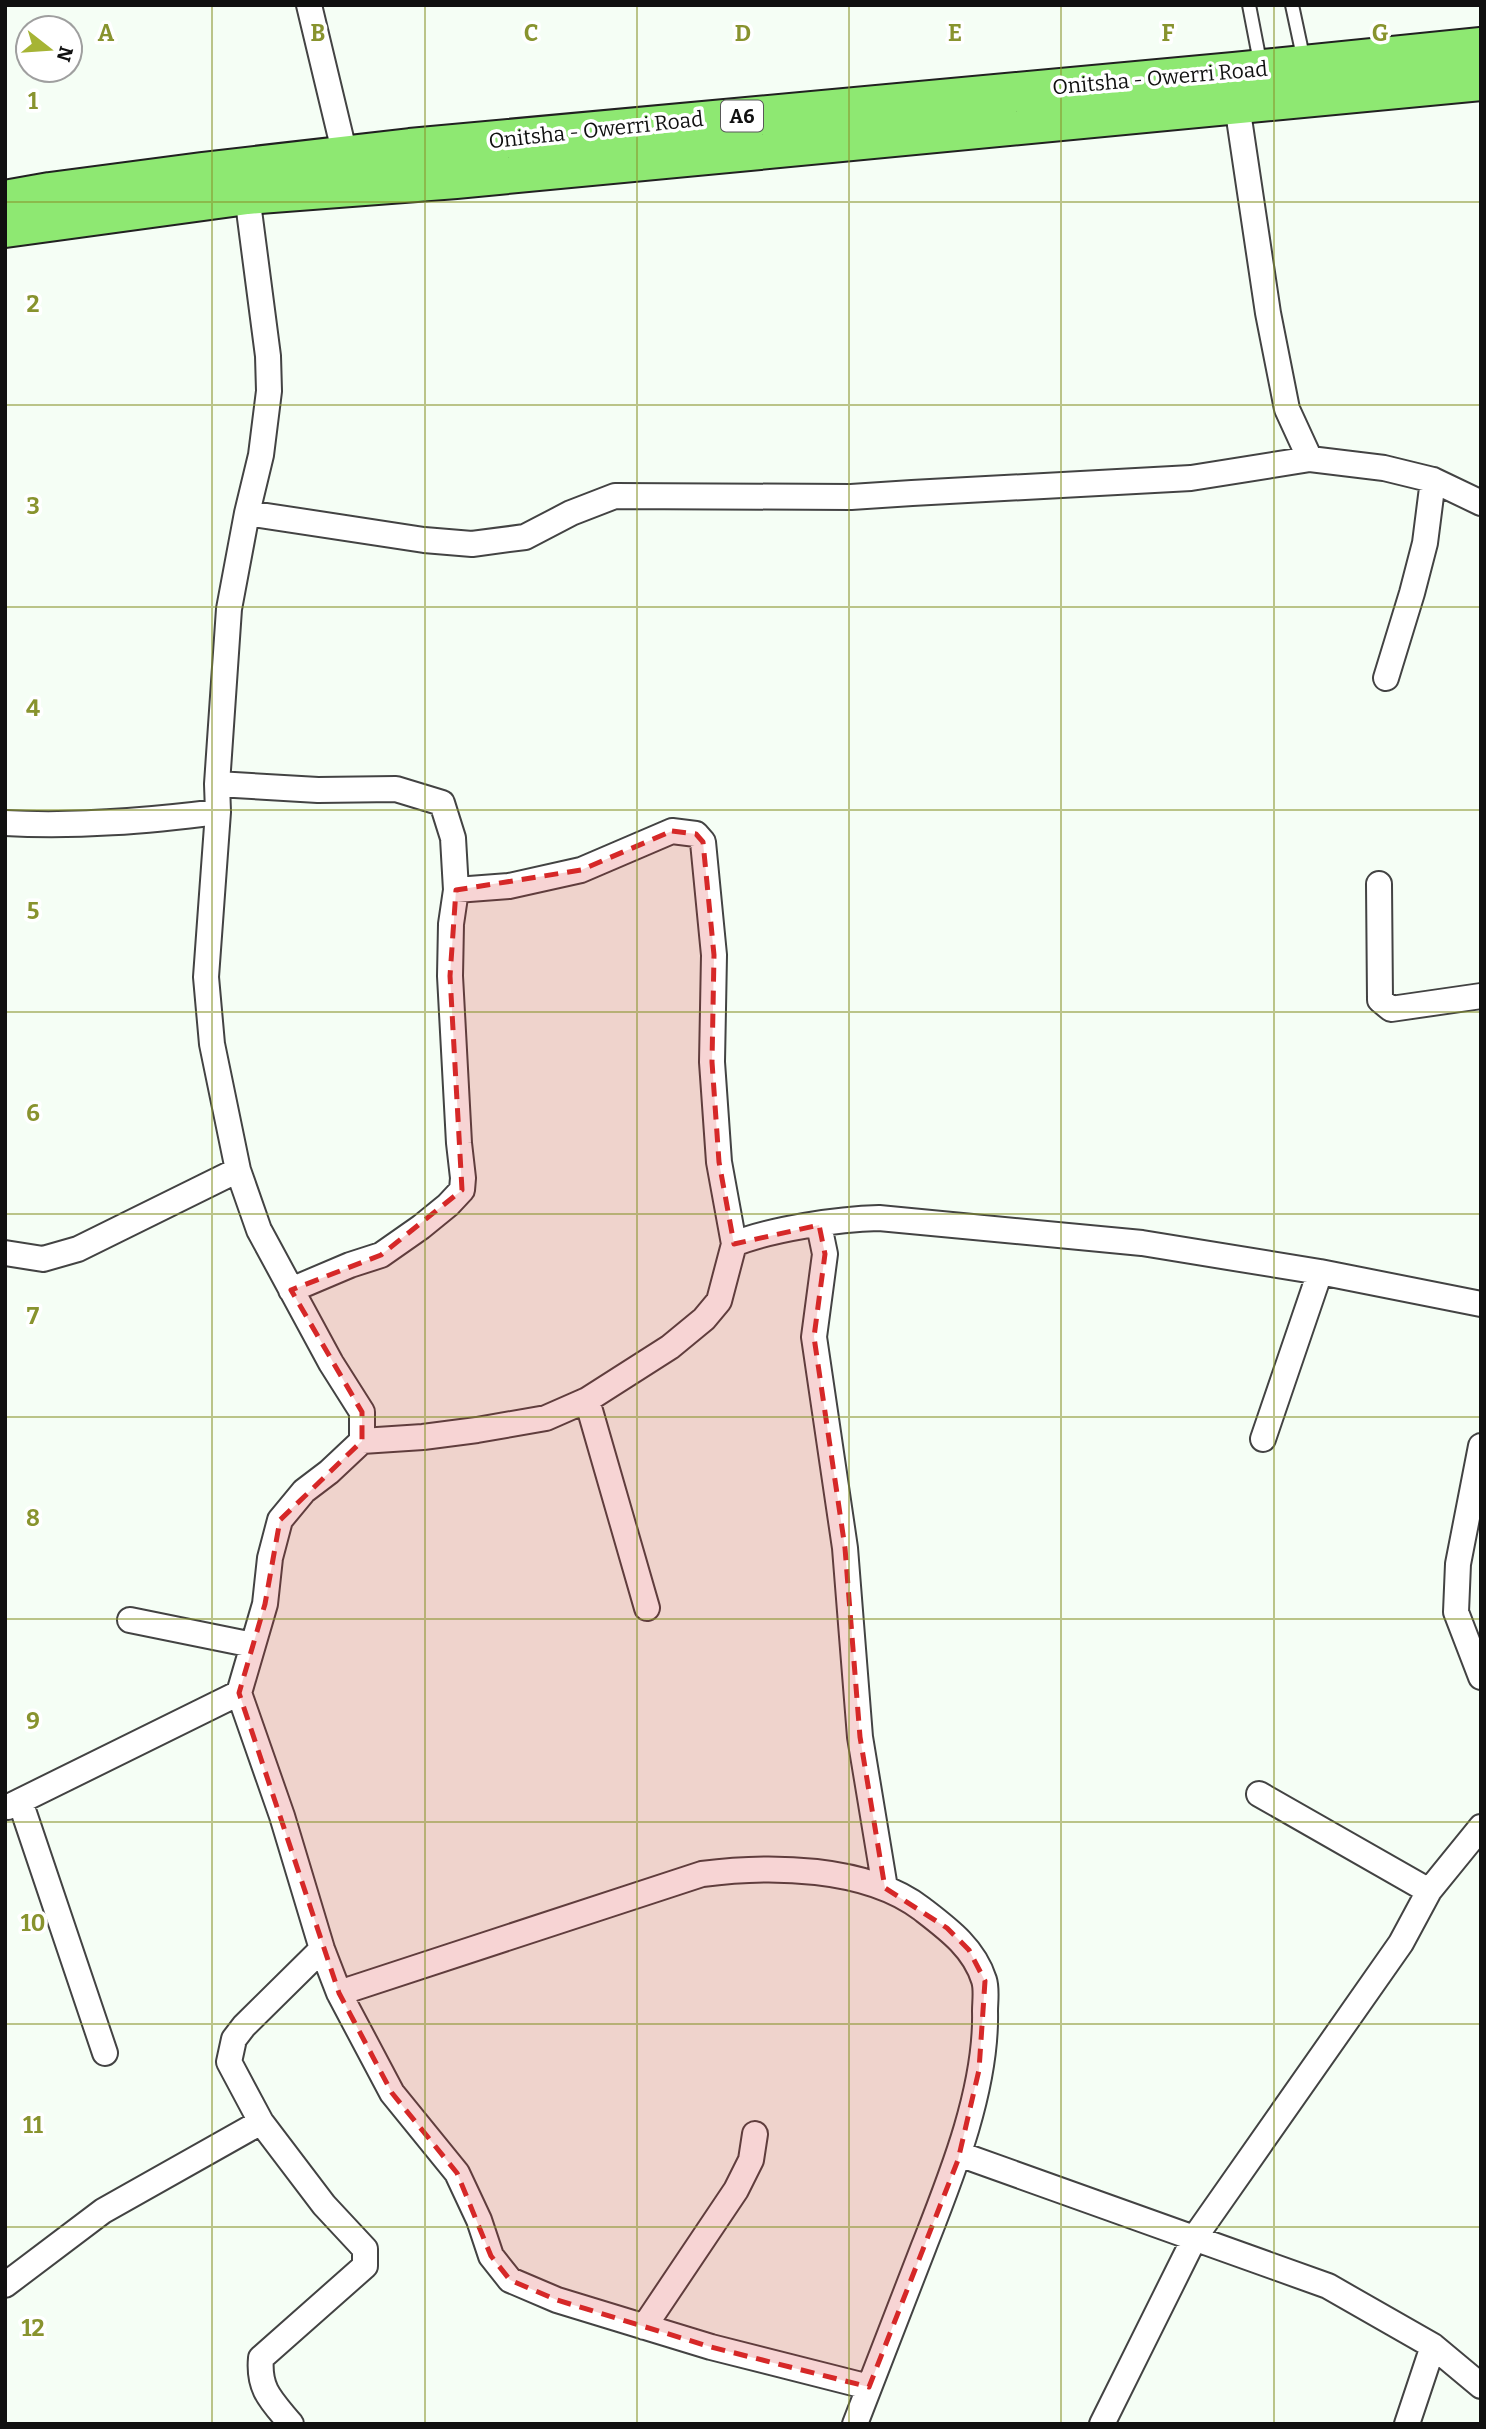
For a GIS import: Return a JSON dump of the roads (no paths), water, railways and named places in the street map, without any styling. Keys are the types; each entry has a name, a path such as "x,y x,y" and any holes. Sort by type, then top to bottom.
{"highway":[{"name":"Onitsha - Owerri Road","path":"5,200 78,188 345,155 1481,47"},
{"name":"Onitsha - Owerri Road","path":"5,228 247,195 456,179 1481,81"}],"street":[{"path":"309,5 345,155"},
{"path":"1237,105 1268,313 1287,409 1310,459"},
{"path":"247,195 268,356 269,391 261,455 229,609 206,977 212,1044 238,1170 259,1230 331,1363 362,1412 362,1441"},
{"path":"247,513 424,540 472,544 525,537 571,513 615,496 838,497 900,494 1191,478 1310,459 1384,468 1433,480 1481,503"},
{"path":"1386,678 1425,542 1433,480"},
{"path":"217,784 318,790 396,789 442,803 453,838 456,890 451,924 450,976 462,1190 421,1227 381,1255 291,1290"},
{"path":"5,823 58,826 108,824 218,812"},
{"path":"456,890 509,886 581,870 672,831 696,834 703,842 714,955 712,1062 719,1162 734,1244 719,1301 704,1319 670,1347 587,1400 546,1418 424,1437 362,1441 304,1491 280,1520 270,1558 265,1604 239,1693 282,1816 322,1949 339,1993 392,2093 457,2173 479,2220 491,2256 510,2280 557,2300 710,2347 869,2386"},
{"path":"1379,884 1380,1000 1391,1009 1481,996"},
{"path":"5,1253 43,1259 78,1249 238,1170"},
{"path":"734,1244 752,1237 855,1219 893,1219 1142,1242 1320,1272 1481,1304"},
{"path":"819,1225 825,1254 814,1337 845,1548 860,1737 885,1888"},
{"path":"1263,1439 1320,1272"},
{"path":"587,1400 647,1608"},
{"path":"1481,1446 1458,1564 1456,1612 1481,1677"},
{"path":"130,1620 253,1646"},
{"path":"106,2053 13,1805 239,1693"},
{"path":"1259,1794 1429,1891"},
{"path":"1102,2424 1195,2237 1401,1943 1429,1891 1481,1828"},
{"path":"339,1993 702,1874 736,1869 842,1876 885,1888 915,1904 947,1928 969,1951 985,1981 986,2027 979,2070 960,2154 855,2424"},
{"path":"290,2424 265,2392 259,2375 261,2358 365,2266 365,2249 324,2205 261,2122 229,2062 233,2039 322,1949"},
{"path":"5,2285 103,2211 261,2122"},
{"path":"644,2327 736,2190 751,2160 755,2134"},
{"path":"960,2154 1328,2286 1433,2346 1481,2386"},
{"path":"1407,2424 1433,2346"}],"lane":[{"path":"1249,5 1262,69"},
{"path":"1292,5 1304,65"}]}
